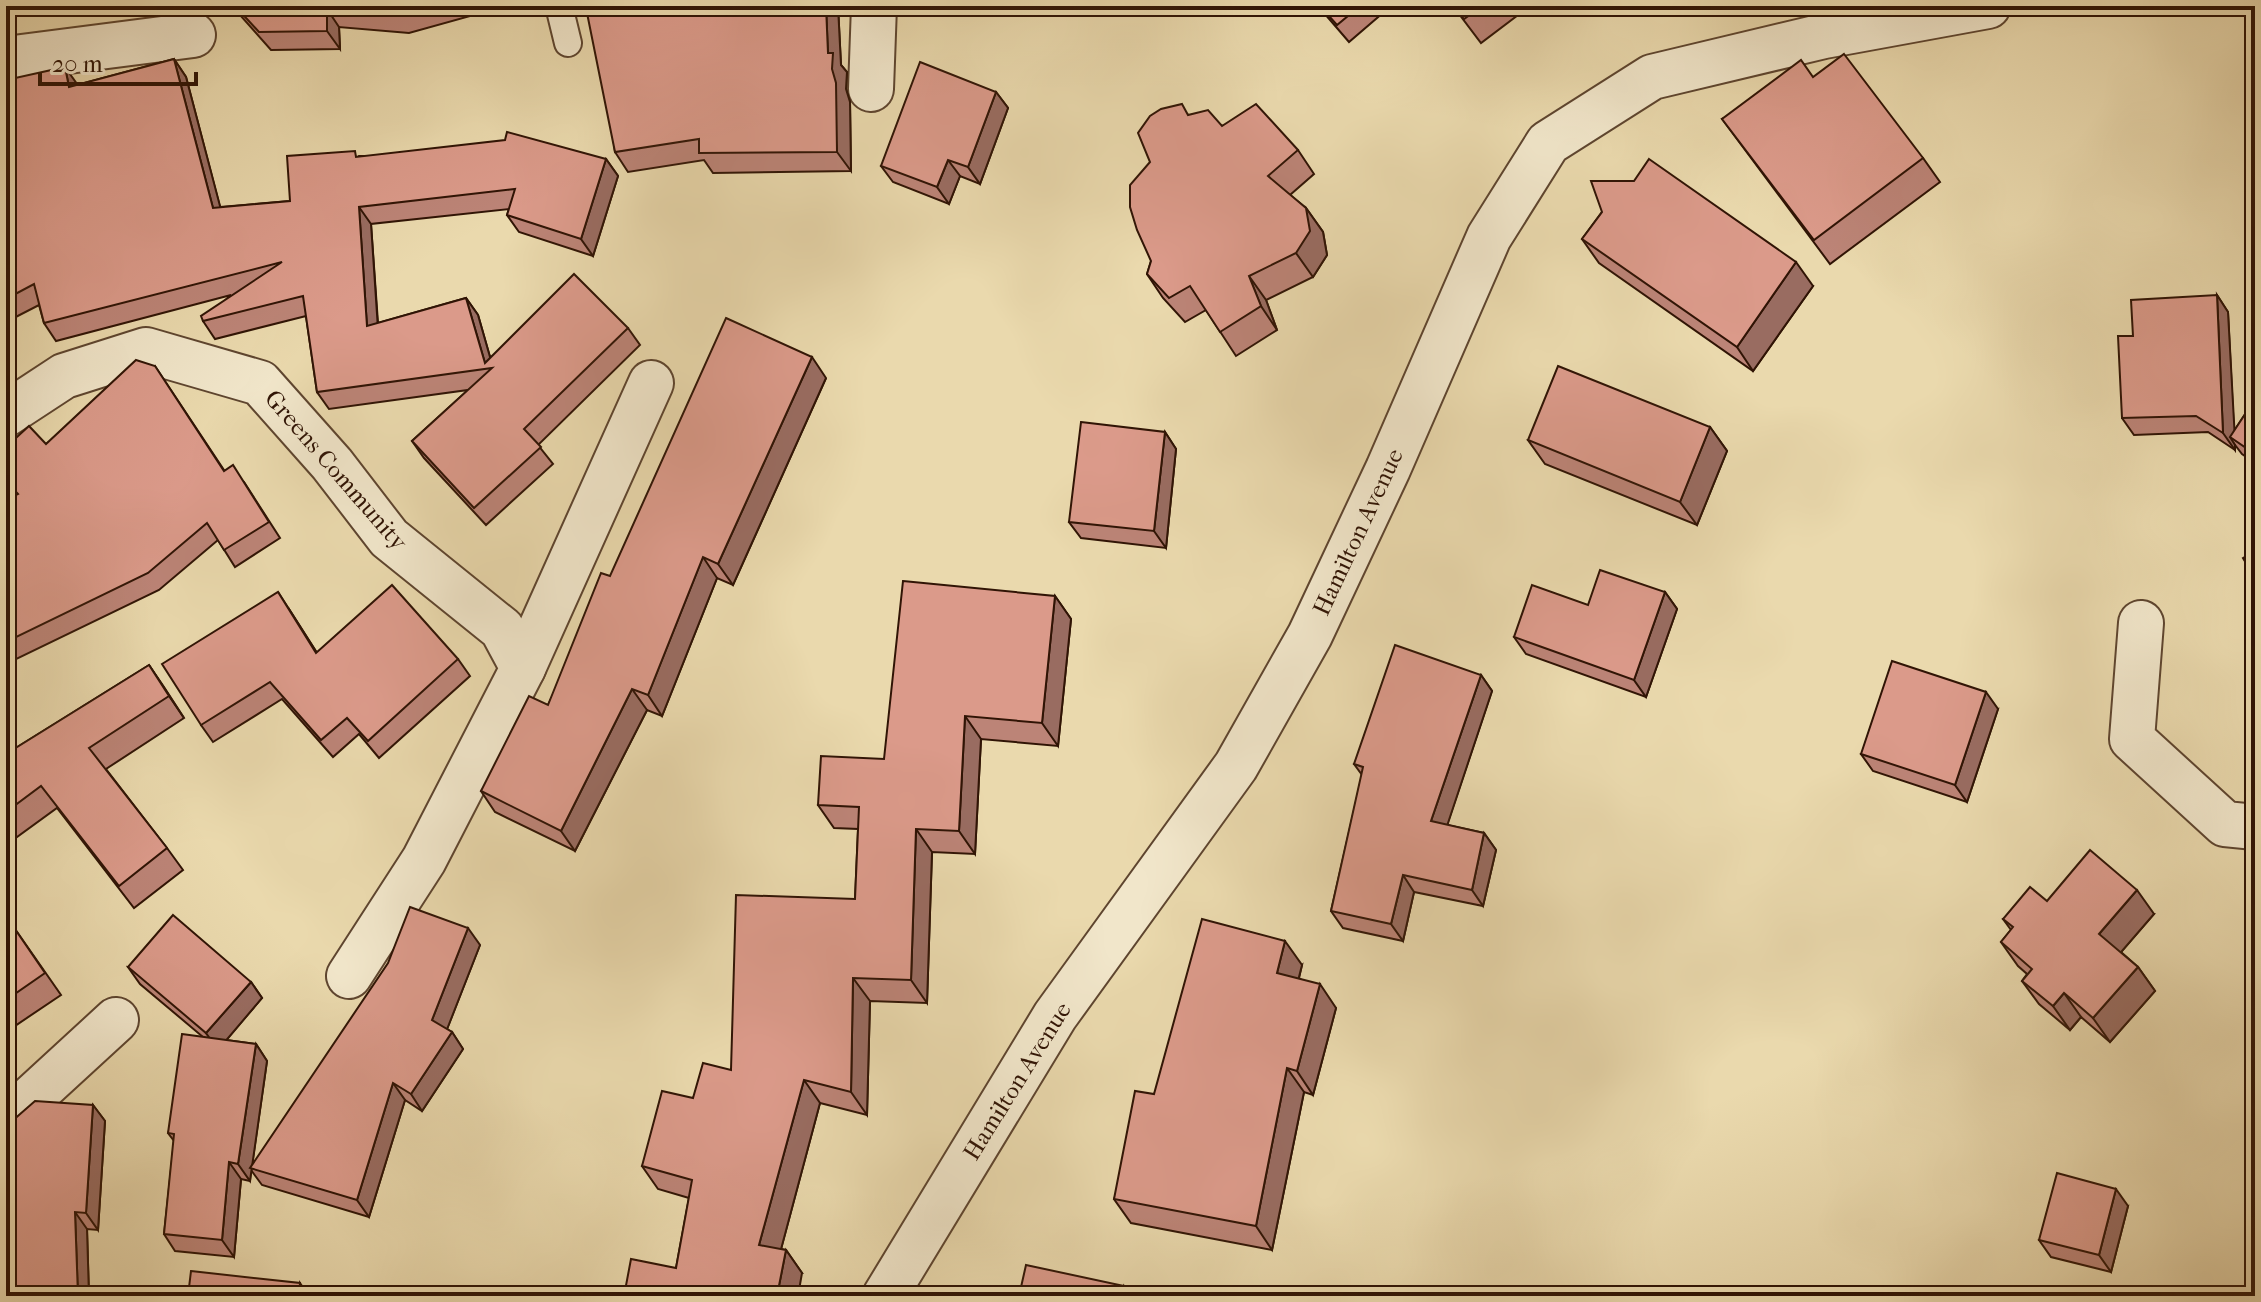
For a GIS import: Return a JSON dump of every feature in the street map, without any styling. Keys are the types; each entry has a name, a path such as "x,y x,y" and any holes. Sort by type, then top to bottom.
{"street":[{"path":"871,89 874,6"},
{"name":"Hamilton Avenue","path":"885,1296 1055,1016 1236,766 1310,635 1388,469 1489,237 1548,143 1652,77 1824,36 1988,6"},
{"path":"6,59 193,35"},
{"name":"Greens Community","path":"6,414 64,376 146,350 260,383 332,464 389,538 502,629 523,668"},
{"path":"349,976 424,860 523,668 651,383"},
{"path":"2141,623 2132,739 2225,824 2255,827"},
{"path":"6,1121 116,1020"}],"lane":[{"path":"559,6 568,43"}],"building":[{"path":"235,6 430,6 397,16 327,9 327,31 259,32"},
{"path":"826,6 828,53 833,53 832,69 836,83 837,152 699,153 699,139 615,152 586,8"},
{"path":"1320,6 1360,6 1337,25"},
{"path":"1454,6 1482,6 1464,19"},
{"path":"1844,54 1923,158 1814,240 1722,119 1801,60 1813,77"},
{"path":"174,59 213,208 290,201 287,156 355,151 356,157 505,140 507,132 606,159 581,239 507,215 515,189 359,207 367,326 466,298 485,363 574,274 628,328 524,429 541,447 474,508 412,441 492,368 317,392 303,296 203,321 201,316 282,262 44,323 34,284 6,299 6,80 65,67 69,87"},
{"path":"920,62 996,92 968,167 948,160 937,187 881,166"},
{"path":"1182,104 1188,115 1208,110 1222,126 1256,104 1298,150 1268,176 1306,208 1310,231 1296,253 1249,276 1261,306 1220,332 1190,286 1169,298 1147,274 1151,261 1130,207 1130,185 1150,162 1138,133 1150,116 1161,109"},
{"path":"1649,159 1796,262 1737,347 1582,239 1602,212 1591,181 1634,181"},
{"path":"2217,295 2223,433 2196,416 2122,418 2118,336 2133,336 2131,300"},
{"path":"726,318 812,357 718,564 703,557 648,695 632,689 561,831 481,791 529,696 548,705 601,573 610,576"},
{"path":"136,360 155,366 224,471 233,465 269,522 224,550 207,523 148,573 6,642 6,500 18,494 6,481 6,447 29,426 46,444"},
{"path":"1558,366 1710,427 1680,502 1528,440"},
{"path":"2255,399 2255,454 2230,437"},
{"path":"1081,422 1165,432 1154,531 1069,522"},
{"path":"2255,551 2255,578 2243,558"},
{"path":"1600,570 1665,592 1634,680 1514,637 1532,585 1588,605"},
{"path":"903,581 1055,596 1042,723 965,716 959,831 916,829 911,980 853,978 851,1092 804,1080 759,1245 786,1250 777,1296 624,1296 631,1259 676,1268 692,1180 642,1166 662,1091 693,1098 703,1063 731,1070 736,895 855,899 859,807 818,805 821,756 884,759"},
{"path":"392,585 458,659 368,741 347,718 321,740 270,682 201,725 162,664 278,592 316,653"},
{"path":"1395,645 1481,675 1431,821 1484,833 1472,890 1403,875 1391,924 1331,911 1363,767 1354,764"},
{"path":"1892,661 1986,692 1955,785 1861,754"},
{"path":"149,665 169,696 89,748 167,848 119,886 41,786 6,812 6,754"},
{"path":"2090,850 2137,890 2099,934 2138,967 2093,1018 2064,993 2053,1006 2022,981 2032,969 2001,942 2013,927 2003,919 2030,887 2047,901"},
{"path":"410,907 468,928 432,1020 452,1032 411,1094 393,1083 357,1200 250,1168 388,963"},
{"path":"173,915 251,982 206,1033 128,967"},
{"path":"6,916 45,973 6,1000"},
{"path":"1202,919 1285,941 1277,973 1320,984 1297,1071 1287,1068 1256,1226 1114,1199 1135,1091 1154,1094"},
{"path":"182,1034 256,1044 238,1164 229,1162 222,1240 164,1234 174,1134 168,1133"},
{"path":"35,1101 93,1105 86,1213 75,1212 78,1296 6,1296 6,1209 11,1122"},
{"path":"2057,1173 2116,1189 2099,1255 2039,1240"},
{"path":"1026,1265 1124,1286 1122,1296 1019,1296"},
{"path":"191,1271 300,1283 299,1296 188,1296"}]}
